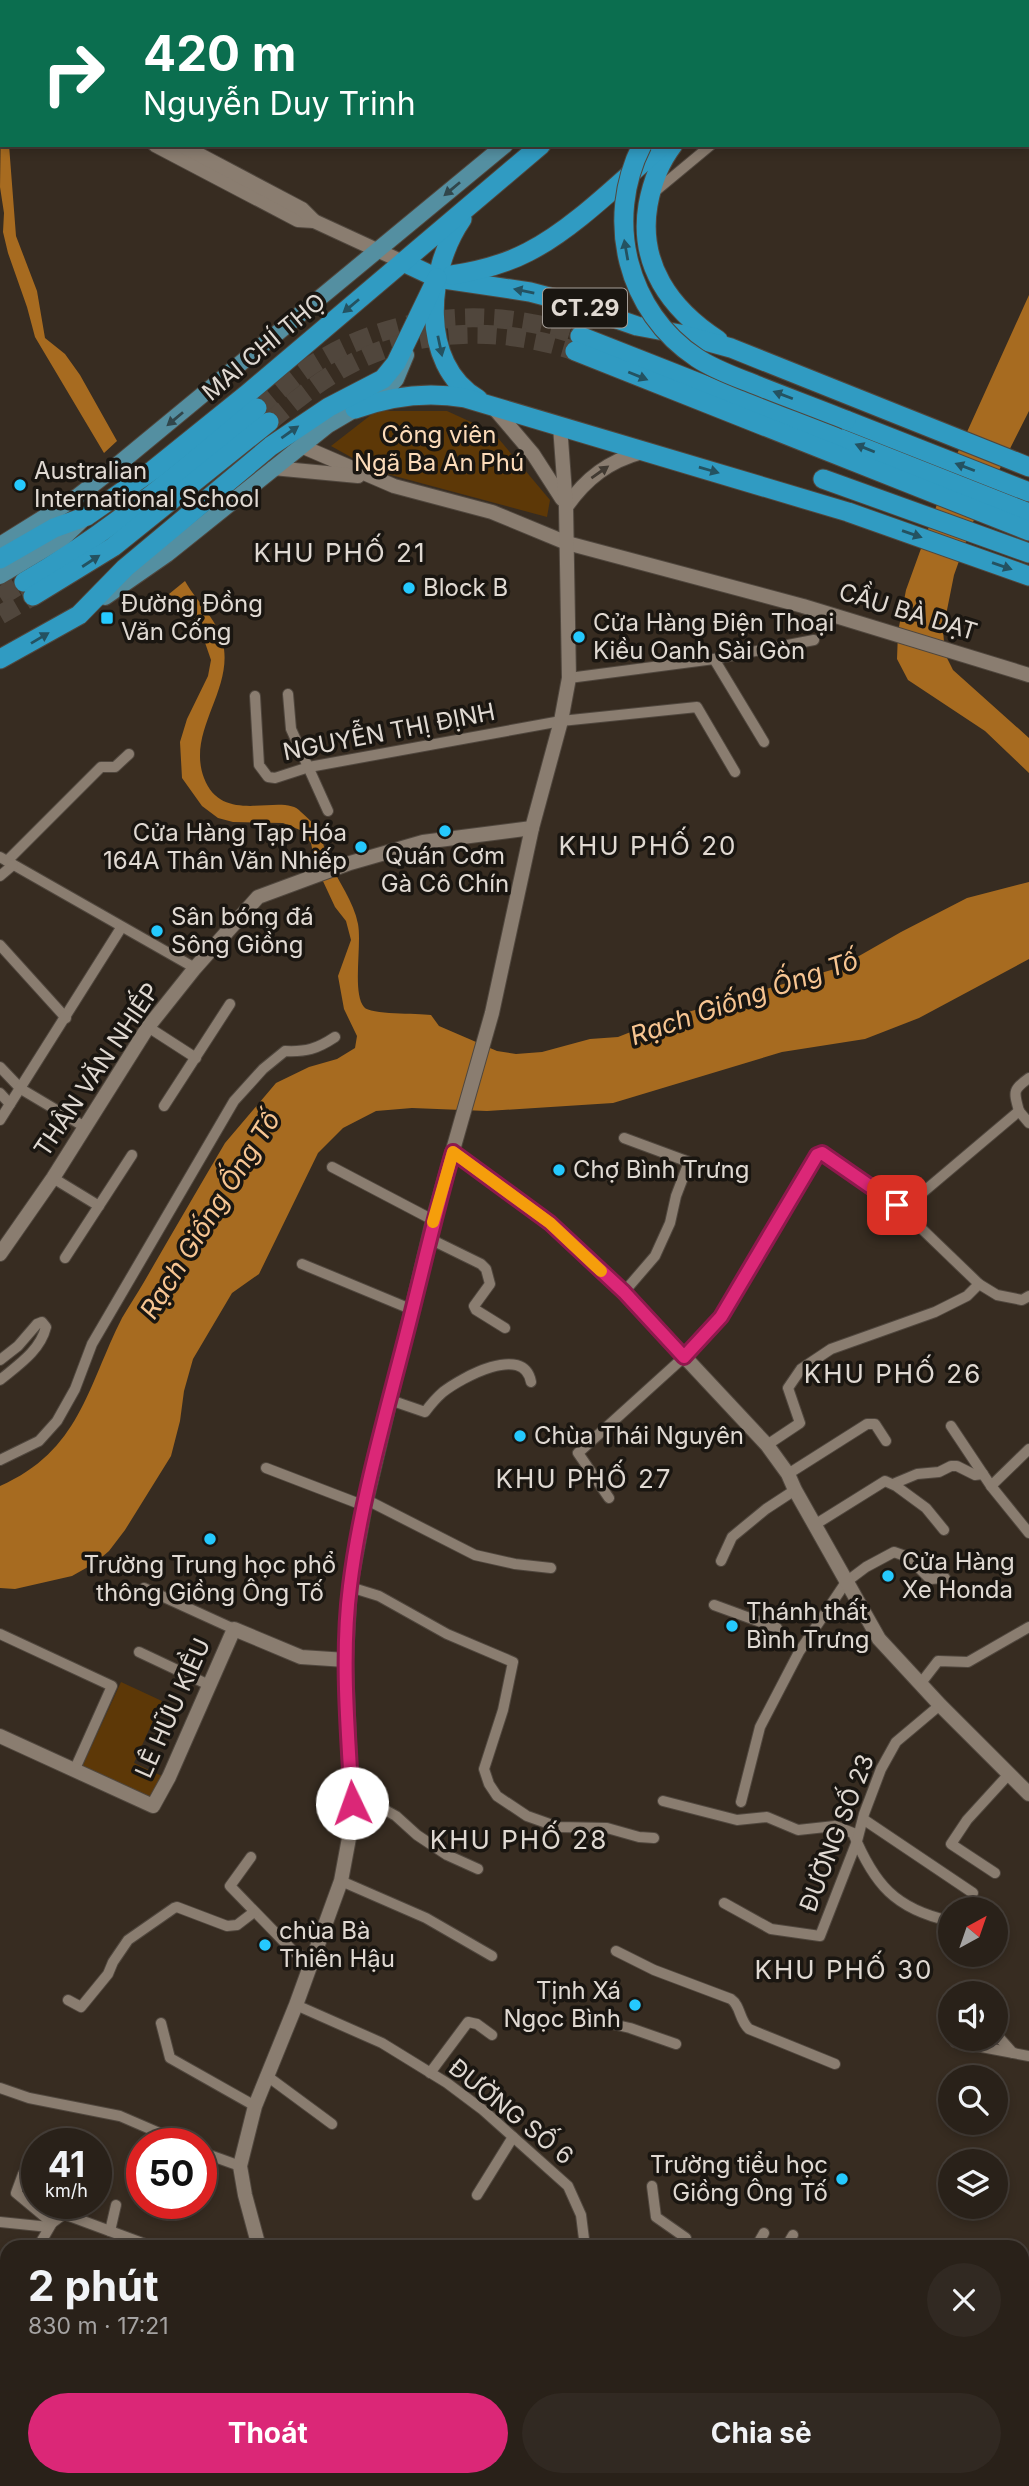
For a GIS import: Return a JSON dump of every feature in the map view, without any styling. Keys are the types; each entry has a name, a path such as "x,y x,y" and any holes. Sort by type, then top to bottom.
{"highway":[{"name":"MAI CHÍ THỌ","path":"0,559 54,528 87,516 153,470 539,147"},
{"path":"641,147 631,170 624,200 624,245 638,290 653,317 674,341 699,360 727,374 1029,492"},
{"path":"403,262 437,278 495,265 541,245 566,228 661,147"},
{"path":"672,147 657,174 650,196 646,220 648,254 659,281 675,303 710,335 731,348"},
{"path":"480,196 451,236 441,261 435,302 437,332 445,365 463,389 491,405"},
{"path":"0,659 79,614 125,568 271,446 329,407 387,375 437,278"},
{"name":"CT.29","path":"437,278 530,292 637,326 731,348 1022,464"},
{"path":"577,344 1023,519"},
{"path":"355,409 393,398 428,394 446,394 491,405 848,512 1029,576"},
{"path":"29,589 263,415"},
{"path":"822,480 1029,553"}],"main road":[{"path":"159,147 298,220 314,221"},
{"path":"185,147 302,209 314,221 403,262"},
{"name":"MAI CHÍ THỌ","path":"0,545 77,497 118,465 503,147"},
{"path":"79,614 167,554 328,425 379,396 396,379 404,364 411,332"},
{"path":"491,405 533,454 555,484 566,507"},
{"path":"257,2240 240,2166 255,2106 296,2005 341,1881 352,1822 346,1660 350,1587 366,1503 433,1220 492,1013 532,828 561,721 569,678 566,507 560,426"},
{"path":"301,446 374,477"},
{"path":"566,507 589,480 620,458 643,452"},
{"path":"274,468 374,477"},
{"name":"CẦU BÀ DẠT","path":"374,477 394,486 492,512 567,543 803,606 1029,675"},
{"path":"0,576 62,539 87,516"},
{"name":"THÂN VĂN NHIẾP","path":"0,1254 53,1178 148,1027 195,968 258,897 350,863 423,842 532,828"},
{"path":"453,1152 550,1223 624,1292 767,1445 788,1474 879,1639 1029,1794"},
{"path":"234,1629 301,1657 346,1660"},
{"name":"LÊ HỮU KIỀU","path":"0,1736 153,1806 169,1777 234,1629"}],"street":[{"path":"650,196 709,147"},
{"path":"569,678 714,659 814,640"},
{"path":"714,659 764,742"},
{"path":"288,694 290,729 328,811"},
{"name":"NGUYỄN THỊ ĐỊNH","path":"255,695 258,759 262,773 268,777 275,778 309,767 561,721 697,707 735,772"},
{"path":"0,876 7,861 101,768 115,767 129,754"},
{"path":"7,861 195,968"},
{"path":"0,1120 121,928"},
{"path":"0,945 65,1018"},
{"path":"164,1106 230,1004"},
{"path":"148,1027 196,1058"},
{"path":"0,1460 39,1441 57,1421 75,1389 92,1344 234,1101 263,1069 285,1051 304,1052 317,1049 335,1037"},
{"path":"0,1067 21,1089 85,1127"},
{"path":"1029,1078 1018,1086 1014,1094 1019,1111 1029,1123"},
{"path":"0,1093 10,1104"},
{"path":"902,1210 1019,1111"},
{"path":"624,1138 689,1162 676,1196 670,1223 654,1255 624,1292"},
{"path":"609,1498 578,1453 684,1357 721,1317 817,1155 822,1153 902,1210 979,1284 997,1295 1022,1300 1029,1296"},
{"path":"65,1258 132,1155"},
{"path":"332,1167 433,1220"},
{"path":"53,1178 99,1206"},
{"path":"430,1239 486,1269 490,1284 474,1306 476,1310 505,1328"},
{"path":"302,1264 413,1310"},
{"path":"767,1445 800,1423 788,1388 801,1368 831,1349 935,1312 967,1296 979,1284"},
{"path":"0,1360 42,1322 46,1327 44,1336 33,1352 0,1380"},
{"path":"390,1400 425,1412 433,1401 454,1384 481,1371 509,1363 524,1368 531,1382"},
{"path":"788,1474 867,1424 875,1424 886,1441"},
{"path":"951,1426 991,1486 1029,1533"},
{"path":"991,1486 1029,1449"},
{"path":"893,1484 917,1474 939,1472 951,1466 957,1466 975,1475 983,1474"},
{"path":"266,1468 366,1503 475,1555 515,1564 551,1568"},
{"path":"816,1524 885,1481 926,1508 943,1530"},
{"path":"721,1561 732,1537 766,1509 795,1490"},
{"path":"741,1802 760,1727 799,1652 846,1582 877,1560 894,1552 908,1556 930,1579 945,1578"},
{"path":"350,1587 379,1597 447,1634 513,1662 503,1710 484,1769 497,1796 527,1816 558,1827 607,1828 654,1838"},
{"path":"144,1588 234,1629"},
{"path":"714,1605 777,1628"},
{"path":"921,1684 938,1661 968,1662 1029,1627"},
{"path":"0,1634 113,1686 74,1771"},
{"path":"139,1652 209,1685"},
{"name":"ĐƯỜNG SỐ 23","path":"724,1903 771,1929 820,1936 857,1841 881,1769 896,1742 940,1705"},
{"path":"995,1872 951,1844 967,1820 1009,1774"},
{"path":"663,1801 737,1820 767,1818 798,1830 835,1826 853,1833 870,1867 886,1890 905,1907 938,1918"},
{"path":"352,1803 387,1811 447,1855 478,1869"},
{"path":"863,1819 973,1893"},
{"path":"251,1857 230,1886 293,1952 312,1961"},
{"path":"341,1881 426,1918 492,1956"},
{"path":"68,2000 81,2007 108,1974 128,1940 174,1908 227,1926 237,1925 254,1912"},
{"path":"617,1951 654,1970 731,2000 736,2004 742,2022 749,2029 835,2064"},
{"name":"ĐƯỜNG SỐ 6","path":"296,2005 382,2043 484,2110 568,2186 581,2215 584,2240"},
{"path":"595,2020 676,2044"},
{"path":"161,2022 170,2058 255,2106"},
{"path":"430,2073 468,2022 477,2024 492,2035"},
{"path":"1008,2047 1013,2053"},
{"path":"1002,2051 1029,2056"},
{"path":"267,2076 332,2124"},
{"path":"0,2088 29,2098 120,2116 148,2128"},
{"path":"477,2195 513,2137"},
{"path":"217,2158 240,2166"},
{"path":"21,2179 16,2193 21,2198"},
{"path":"652,2186 656,2217 686,2238"},
{"path":"110,2231 116,2205"},
{"path":"42,2240 50,2225 64,2214 134,2240"},
{"path":"44,2219 50,2225"},
{"path":"0,2222 50,2225"},
{"path":"760,2240 764,2232"},
{"path":"790,2240 793,2235"}],"green space":[{"name":"Công viên Ngã Ba An Phú","path":"376,411 447,411 493,432 550,500 547,517 376,471 331,446"},
{"path":"121,1682 162,1701 134,1763 162,1776 152,1799 82,1767"}],"water":[{"path":"1,147 9,147 16,236 37,291 45,338 65,354 80,375 117,441 104,453 35,337 3,232 4,213 0,187"},
{"path":"1029,295 1029,411 973,522 954,575 943,630 945,654 953,670 1029,738 1029,773 985,731 908,680 897,659 898,632 906,590 948,474"},
{"name":"Rạch Giống Ống Tố","path":"185,581 213,621 224,649 221,682 201,745 200,761 204,778 213,793 225,801 238,805 292,807 316,827 356,916 359,933 360,1000 368,1010 431,1015 439,1026 497,1051 516,1054 542,1052 590,1039 618,1037 661,1020 838,968 967,898 1029,882 1029,959 919,1018 865,1039 782,1052 613,1103 487,1111 412,1108 376,1111 343,1128 318,1153 259,1274 232,1293 193,1359 171,1456 125,1530 109,1551 95,1563 72,1576 15,1589 0,1588 0,1486 27,1472 48,1455 65,1436 78,1415 122,1318 225,1143 276,1083 309,1067 337,1059 355,1048 357,1036 344,1009 338,976 351,940 346,921 335,907 315,864 311,843 300,830 283,823 233,822 218,818 202,806 182,778 180,742 187,719 208,676 211,660 200,628 169,594"}],"tunnel":[{"path":"257,408 312,365 343,348 376,334 409,325 443,319 511,320 580,336"},
{"path":"269,422 333,374 391,347 421,339 482,334 544,342 575,351"},
{"path":"0,597 24,582"},
{"path":"0,615 33,596"}],"slow traffic":[{"path":"433,1222 453,1152 550,1223 601,1271"}],"place":[{"name":"Australian International School","path":"20,485"},
{"name":"Block B","path":"409,588"},
{"name":"Đường Đồng Văn Cống","path":"107,618"},
{"name":"Cửa Hàng Điện Thoại Kiều Oanh Sài Gòn","path":"579,637"},
{"name":"Quán Cơm Gà Cô Chín","path":"445,831"},
{"name":"Cửa Hàng Tạp Hóa 164A Thân Văn Nhiếp","path":"361,847"},
{"name":"Sân bóng đá Sông Giồng","path":"157,931"},
{"name":"Chợ Bình Trưng","path":"559,1170"},
{"name":"Chùa Thái Nguyên","path":"520,1436"},
{"name":"Trường Trung học phổ thông Giồng Ông Tố","path":"210,1539"},
{"name":"Cửa Hàng Xe Honda","path":"888,1576"},
{"name":"Thánh thất Bình Trưng","path":"732,1626"},
{"name":"chùa Bà Thiên Hậu","path":"265,1945"},
{"name":"Tịnh Xá Ngọc Bình","path":"635,2005"},
{"name":"Trường tiểu học Giồng Ông Tố","path":"842,2179"}],"district":[{"name":"KHU PHỐ 21","path":"340,553"},
{"name":"KHU PHỐ 20","path":"648,846"},
{"name":"KHU PHỐ 26","path":"893,1374"},
{"name":"KHU PHỐ 27","path":"584,1479"},
{"name":"KHU PHỐ 28","path":"519,1840"},
{"name":"KHU PHỐ 30","path":"844,1970"}],"route":[{"path":"352,1803 346,1660 350,1587 365,1506 386,1417 433,1220 453,1152 550,1223 624,1292 684,1357 721,1317 817,1155 822,1153 897,1205"}]}
